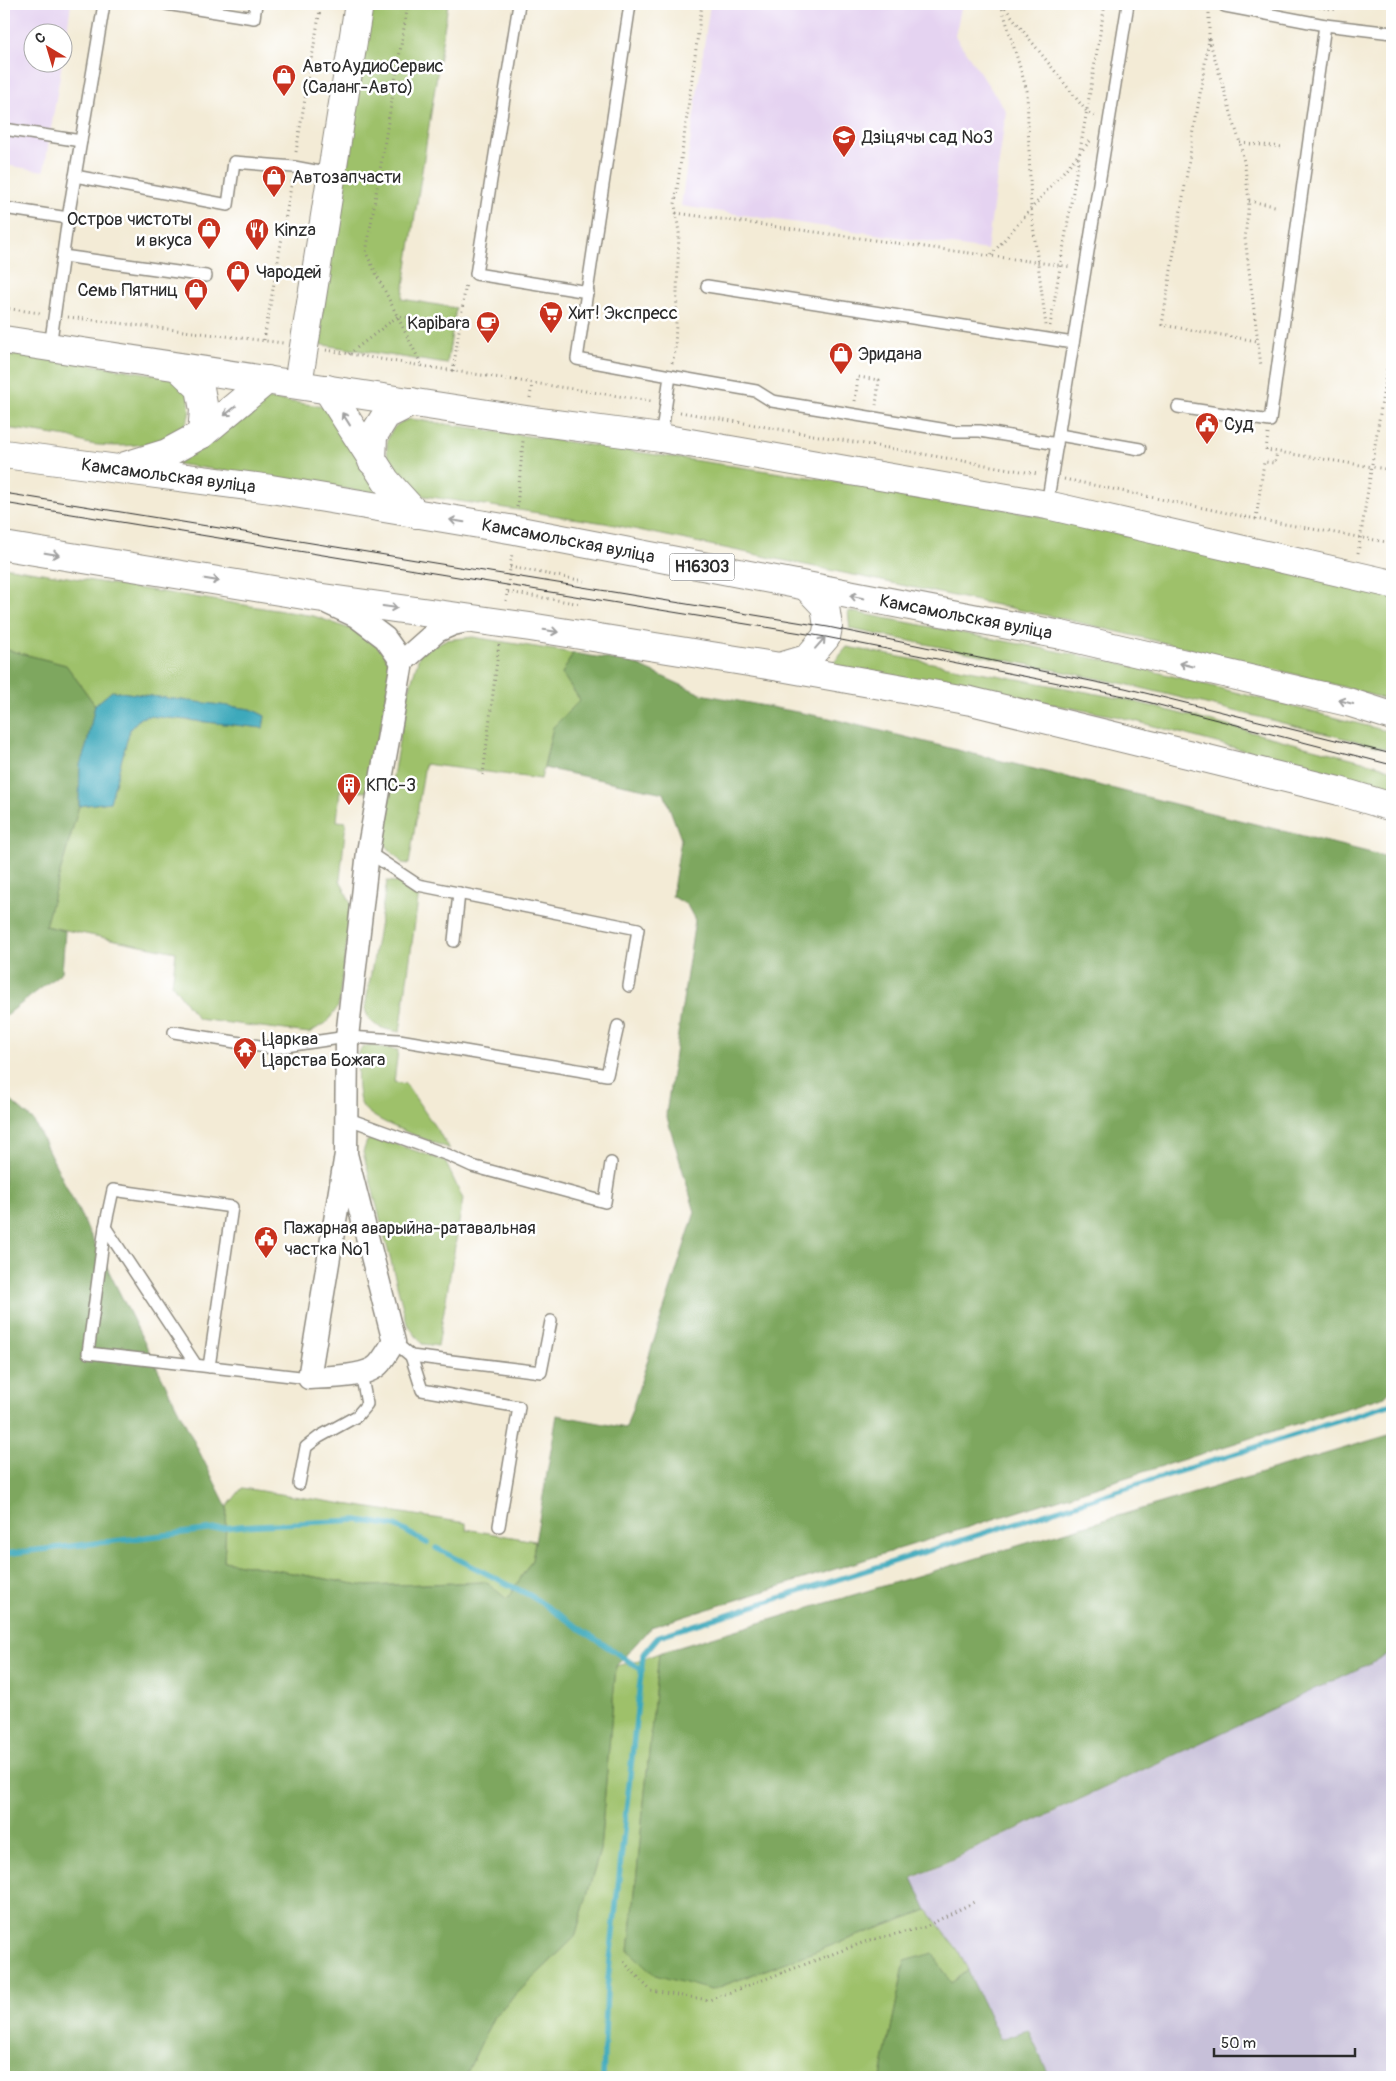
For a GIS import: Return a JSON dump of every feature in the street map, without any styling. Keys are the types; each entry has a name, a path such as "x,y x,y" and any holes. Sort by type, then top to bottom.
{"main road":[{"path":"298,384 359,4"},
{"path":"4,340 526,420 661,438 1047,505 1392,584"},
{"path":"178,367 200,388 204,410 202,434"},
{"path":"116,469 167,453 202,434 267,380"},
{"path":"327,389 386,481 416,514"},
{"path":"372,460 373,436 386,415 412,402"},
{"name":"Камсамольская вуліца","path":"4,454 271,489 514,530 1061,635 1348,702 1392,716"},
{"path":"4,546 316,597 780,667 971,701 1339,791 1392,807"},
{"path":"780,667 807,659 826,637 828,627 825,606 807,587"}],"street":[{"path":"316,597 356,616 378,632 385,638 402,662"},
{"path":"346,1154 402,1349 377,1366 361,1373 340,1377 309,1378 346,1154 347,1037 368,852 402,662 437,631 453,624 474,620"}],"lane":[{"path":"50,347 68,218 104,4"},
{"path":"166,4 254,18 256,4"},
{"path":"519,4 476,274 588,292"},
{"path":"630,4 577,359 756,391 772,401 952,431 980,431 1140,449"},
{"path":"1047,505 1128,4"},
{"path":"1225,4 1225,6 1325,25 1392,33"},
{"path":"1178,407 1270,421 1325,25"},
{"path":"4,128 81,141"},
{"path":"75,176 228,205 234,162 294,167 331,174"},
{"path":"4,208 68,218"},
{"path":"63,256 206,276"},
{"path":"706,286 1073,343"},
{"path":"661,438 670,376"},
{"path":"368,852 418,885 638,929 629,986"},
{"path":"454,941 459,893"},
{"path":"174,1032 272,1048 347,1037 399,1040 607,1075 618,1026"},
{"path":"346,1118 448,1155 472,1166 605,1202 611,1162"},
{"path":"209,1367 232,1207 113,1190 105,1227 88,1353 209,1367 309,1378"},
{"path":"105,1227 196,1365"},
{"path":"402,1349 541,1372 550,1321"},
{"path":"402,1349 422,1390 519,1408 499,1526"},
{"path":"299,1484 306,1447 319,1437 357,1416 367,1404 361,1373"}],"path":[{"path":"408,4 366,253 422,366"},
{"path":"670,376 675,352 679,233 675,204 702,4"},
{"path":"1001,4 1086,112"},
{"path":"1001,4 1027,91 1031,209 1048,339"},
{"path":"1048,339 1105,4"},
{"path":"1209,4 1209,39 1162,325 1257,341"},
{"path":"1209,39 1246,166 1249,201 1245,238 1261,368"},
{"path":"991,255 1109,121"},
{"path":"1240,143 1284,147"},
{"path":"1249,201 1274,206"},
{"path":"676,212 1085,268"},
{"path":"453,372 466,280 476,274"},
{"path":"4,308 55,316 264,340 453,372 666,403 680,412 1052,476 1256,518 1392,543"},
{"path":"350,354 398,316 460,325"},
{"path":"1354,576 1392,337"},
{"path":"857,387 858,377 880,380 878,390"},
{"path":"483,776 501,624 508,592 526,420 532,384"},
{"path":"1270,421 1266,450 1392,470"},
{"path":"1256,518 1264,462 1275,463 1277,452"},
{"path":"510,567 584,581"},
{"path":"508,592 581,604"},
{"path":"624,1962 651,1991 710,2000 870,1940 925,1926 976,1901"}],"shaded area":[{"path":"4,4 71,4 68,22 22,22 22,72 60,72 44,171 4,165"},
{"name":"Дзіцячы сад №3","path":"710,4 962,4 955,36 1006,111 987,250 681,206"},
{"path":"1392,1653 1392,2077 1050,2077 1028,2030 1000,2039 958,1950 927,1910 912,1879"}],"green space":[{"path":"372,4 448,4 402,299 456,308 447,364 317,344"},
{"path":"4,351 172,377 189,395 187,421 180,430 170,437 128,446 90,444 68,437 4,428"},
{"path":"265,398 326,407 380,494 177,464"},
{"path":"411,419 945,497 1054,519 1392,595 1392,701 1322,681 1073,621 605,523 418,495 399,481 387,454 389,436 393,428"},
{"path":"4,567 314,616 370,636 394,660 367,792 340,790 337,821 346,822 340,880 352,906 338,1007 327,1022 309,1033 198,1019 172,984 176,952 45,926 79,806 110,802 130,729 140,718 149,716 263,728 265,716 251,709 112,691 95,705 66,665 4,649"},
{"path":"848,611 1129,665 1391,732 1392,750 1125,684 850,629"},
{"path":"473,637 573,653 562,674 581,700 553,727 541,779 425,764 409,864 402,863 382,841 406,700 420,653 445,640"},
{"path":"847,647 1124,699 1382,766 1392,770 1392,790 1120,717 831,666"},
{"path":"4,649 66,665 95,705 87,744 80,765 79,806 45,926 65,931 62,972 4,1017"},
{"path":"573,653 633,663 701,694 829,718 1392,858 1392,1388 1385,1396 651,1627 616,1666 600,1850 575,1937 494,2016 465,2077 4,2077 4,1095 33,1120 227,1507 224,1561 366,1586 486,1582 507,1599 532,1560 557,1415 626,1428 695,1212 666,1114 695,920 687,905 672,896 681,839 664,793 544,768 553,727 580,700 562,674"},
{"path":"387,881 411,884 419,892 400,1032 383,1028 373,1023 365,1008"},
{"path":"370,1045 398,1050 394,1082 406,1084 450,1149 390,1125 369,1113 363,1107 360,1102 358,1088 358,1053 363,1047"},
{"path":"375,1137 445,1161 463,1199 438,1346 422,1344 407,1324 363,1152 367,1141"},
{"path":"1392,1434 1392,1653 912,1878 927,1910 711,1990 655,1975 629,1951 659,1653"},
{"path":"242,1488 466,1523 466,1529 535,1541 532,1560 507,1600 486,1582 366,1586 224,1561 227,1507"},
{"path":"659,1653 629,1952 711,1990 927,1910 958,1950 968,1971 951,1983 905,1961 881,2077 465,2077 494,2016 575,1937 600,1850 616,1666 638,1661"},
{"path":"933,1953 951,1983 968,1971 1000,2039 1028,2030 1050,2077 881,2077 905,1961"}],"water":[{"path":"112,691 251,709 265,716 263,728 149,716 140,718 130,729 110,802 79,806 80,765 87,744 95,705"}],"waterway":[{"path":"603,2077 607,1988 643,1655 659,1636 1392,1404"},
{"path":"4,1554 241,1526 357,1520 396,1526 427,1543"},
{"path":"436,1548 531,1596 642,1670"}],"tram line":[{"path":"4,493 828,627 1125,688 1392,754"},
{"path":"4,503 826,637 1124,696 1392,765"}],"place":[{"name":"АвтоАудиоСервис (Саланг-Авто)","path":"284,97"},
{"name":"Дзіцячы сад №3","path":"844,158"},
{"name":"Автозапчасти","path":"274,198"},
{"name":"Остров чистоты и вкуса","path":"209,250"},
{"name":"Kinza","path":"257,251"},
{"name":"Чародей","path":"238,293"},
{"name":"Семь Пятниц","path":"196,311"},
{"name":"Хит! Экспресс","path":"551,334"},
{"name":"Kapibara","path":"488,344"},
{"name":"Эридана","path":"841,375"},
{"name":"Суд","path":"1207,445"},
{"name":"КПС-3","path":"349,806"},
{"name":"Царква Царства Божага","path":"245,1070"},
{"name":"Пажарная аварыйна-ратавальная частка №1","path":"266,1259"}]}
